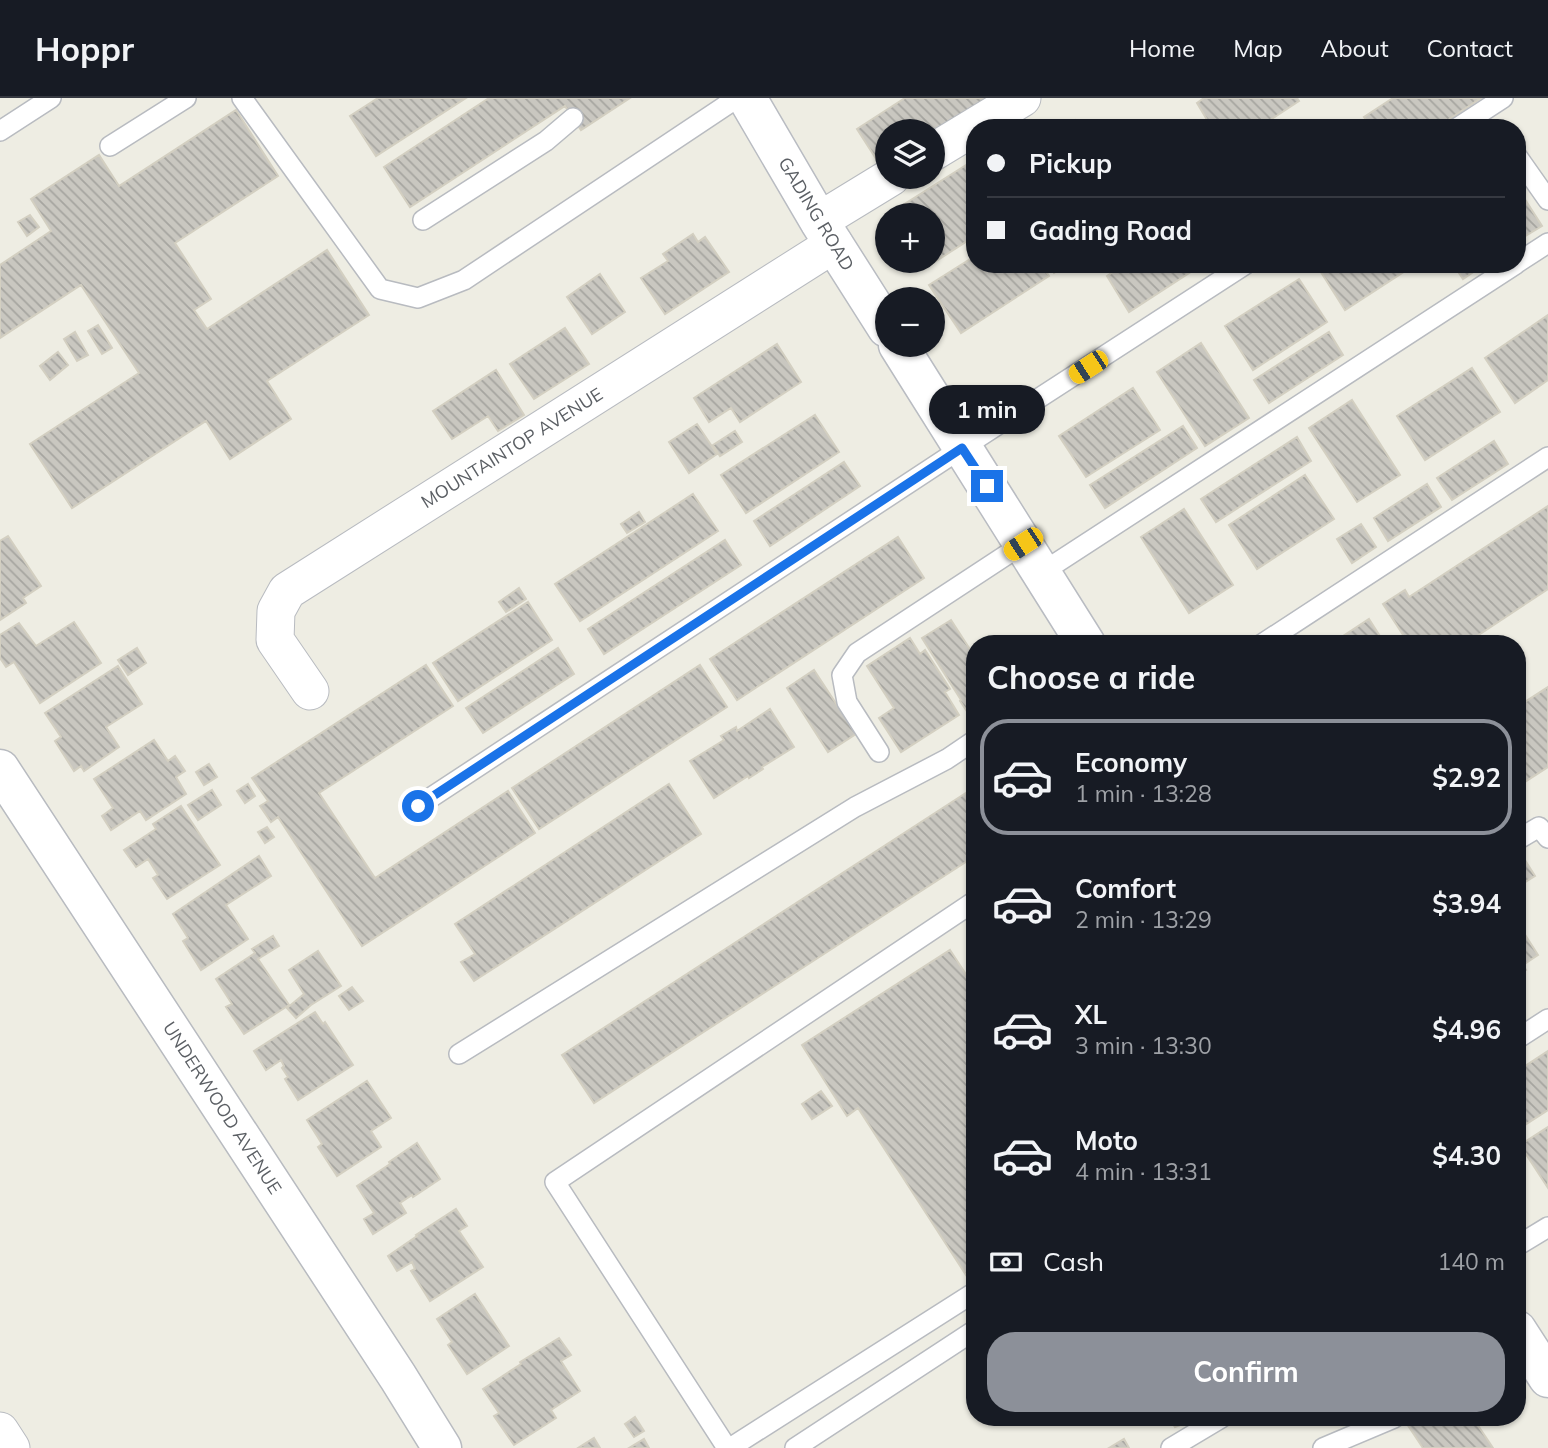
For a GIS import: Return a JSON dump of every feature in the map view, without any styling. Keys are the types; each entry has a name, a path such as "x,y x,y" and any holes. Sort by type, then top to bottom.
{"street":[{"name":"GADING ROAD","path":"747,98 875,309"},
{"path":"987,119 1022,98"},
{"path":"945,145 966,132"},
{"name":"MOUNTAINTOP AVENUE","path":"310,691 275,640 276,611 287,591 827,232 877,189"},
{"path":"905,357 1080,635"},
{"name":"UNDERWOOD AVENUE","path":"0,769 442,1448"},
{"path":"1526,1344 1548,1378"},
{"path":"0,1431 11,1448"}],"lane":[{"path":"0,131 51,98"},
{"path":"110,146 186,98"},
{"path":"242,98 380,289 418,298 464,280 737,98"},
{"path":"1471,119 1503,98"},
{"path":"424,220 546,141 573,118"},
{"path":"1526,169 1548,200"},
{"path":"1526,257 1548,243"},
{"path":"418,806 1232,273"},
{"path":"879,752 847,702 842,675 858,653 1032,558 1501,273"},
{"path":"1276,635 1548,457"},
{"path":"459,1054 855,807 947,759 966,746"},
{"path":"1526,835 1539,827 1548,838"},
{"path":"966,907 555,1182 728,1448 966,1298"},
{"path":"1526,1033 1548,1019"},
{"path":"1526,1240 1548,1227"},
{"path":"795,1448 966,1336"},
{"path":"1171,1448 1208,1426"},
{"path":"1323,1448 1375,1426"}],"building":[{"path":"378,98 466,98 376,156 350,116"},
{"path":"489,98 630,98 581,130 565,106 410,207 384,167"},
{"path":"905,98 988,98 945,124 945,119 875,119 875,157 857,129"},
{"path":"1204,98 1297,98 1299,101 1272,119 1207,119 1197,103"},
{"path":"1393,98 1481,98 1450,119 1364,117"},
{"path":"236,110 278,176 175,243 211,299 194,310 207,329 327,250 369,315 267,381 291,419 230,459 206,421 72,508 30,444 139,373 81,285 0,338 0,265 51,231 31,199 99,155 119,186"},
{"path":"966,165 966,242 945,255 945,203 906,203 928,189 945,189 945,178"},
{"path":"1526,201 1542,226 1526,236"},
{"path":"30,215 39,227 27,236 18,222"},
{"path":"693,234 698,242 705,237 729,272 665,314 641,278 668,261 663,254"},
{"path":"966,262 966,273 1047,273 1049,276 961,333 945,309 945,287 929,285"},
{"path":"1112,273 1189,273 1129,312 1107,276"},
{"path":"1321,273 1402,273 1345,310"},
{"path":"1459,273 1472,273 1463,279"},
{"path":"600,274 625,312 592,334 567,297"},
{"path":"1299,279 1327,322 1253,370 1225,326"},
{"path":"1548,315 1548,380 1515,403 1485,358"},
{"path":"98,325 112,348 102,354 88,331"},
{"path":"565,328 589,364 534,399 510,364"},
{"path":"75,332 88,355 77,361 64,339"},
{"path":"1329,332 1343,355 1269,403 1254,380"},
{"path":"1201,343 1249,418 1205,446 1157,372"},
{"path":"777,344 801,382 740,422 731,408 709,422 694,398"},
{"path":"58,352 68,365 50,380 40,366"},
{"path":"1472,368 1500,412 1425,460 1397,416"},
{"path":"496,370 524,415 498,431 488,416 452,439 433,411"},
{"path":"1133,388 1160,430 1086,477 1059,436"},
{"path":"1352,400 1400,475 1357,502 1309,428"},
{"path":"815,415 839,452 746,513 721,475"},
{"path":"697,424 717,454 689,473 669,442"},
{"path":"1183,426 1197,448 1105,508 1090,485"},
{"path":"735,431 742,442 720,456 713,445"},
{"path":"1297,437 1311,461 1216,522 1201,499"},
{"path":"1494,441 1508,464 1452,500 1437,478"},
{"path":"844,462 860,486 770,546 754,521"},
{"path":"1305,475 1334,519 1257,569 1229,525"},
{"path":"1427,484 1441,507 1388,541 1374,518"},
{"path":"693,494 718,531 580,621 555,584"},
{"path":"1548,506 1548,589 1479,635 1403,635 1383,604 1405,590 1409,597"},
{"path":"1184,509 1233,585 1189,613 1141,537"},
{"path":"639,512 645,522 627,533 621,524"},
{"path":"1361,524 1376,547 1352,563 1337,539"},
{"path":"8,536 41,586 23,598 26,603 0,620 0,541"},
{"path":"898,537 924,578 737,700 710,659"},
{"path":"725,540 741,565 604,654 588,629"},
{"path":"519,588 526,599 506,612 499,602"},
{"path":"528,602 552,640 458,701 433,663"},
{"path":"1369,619 1379,635 1345,635"},
{"path":"951,620 966,643 966,710 961,700 922,638"},
{"path":"74,622 101,663 40,703 14,662 6,667 0,658 0,635 19,623 36,646"},
{"path":"910,638 920,654 925,650 950,689 945,692 959,715 901,752 879,718 894,708 867,666"},
{"path":"137,648 146,663 128,675 118,660"},
{"path":"558,648 574,674 483,733 466,708"},
{"path":"426,665 453,706 319,793 375,878 508,791 535,833 362,946 278,817 271,822 260,806 268,801 252,778"},
{"path":"700,665 727,707 539,829 512,788"},
{"path":"118,666 142,704 106,727 119,747 84,771 81,766 74,771 55,741 61,737 45,713"},
{"path":"814,670 856,734 828,752 787,688"},
{"path":"1548,687 1548,767 1526,781 1526,701"},
{"path":"770,709 794,747 714,798 690,761 724,740 721,736 736,727 737,731"},
{"path":"154,740 168,761 175,756 185,771 176,777 186,794 146,820 140,811 111,830 102,816 113,808 94,779"},
{"path":"209,764 217,777 204,785 196,772"},
{"path":"248,784 255,796 245,803 237,791"},
{"path":"669,784 701,834 474,981 461,962 475,954 455,924"},
{"path":"212,790 221,805 198,820 188,805"},
{"path":"966,793 966,862 594,1103 562,1055"},
{"path":"181,806 220,865 167,899 153,878 158,875 148,859 136,867 124,850 156,829 153,824"},
{"path":"267,827 274,837 265,843 258,832"},
{"path":"259,856 271,876 226,905 248,939 201,970 183,941 188,938 173,914"},
{"path":"1526,862 1535,876 1526,882"},
{"path":"273,936 279,946 258,959 289,1005 244,1034 226,1007 232,1004 216,979 255,953 252,949"},
{"path":"1526,936 1538,955 1526,963"},
{"path":"950,950 966,974 966,1275 858,1108 847,1116 802,1045"},
{"path":"318,951 341,986 296,1018 287,1008 304,994 289,970"},
{"path":"352,987 363,1001 349,1010 339,996"},
{"path":"315,1012 323,1024 325,1022 353,1065 298,1100 285,1079 288,1077 282,1068 284,1066 281,1060 266,1070 254,1051"},
{"path":"1548,1051 1548,1110 1526,1124 1526,1065"},
{"path":"367,1081 391,1118 371,1131 381,1147 337,1176 318,1147 322,1144 307,1120"},
{"path":"821,1091 832,1106 812,1119 802,1104"},
{"path":"1548,1127 1548,1188 1526,1154 1526,1141"},
{"path":"417,1143 440,1179 400,1203 406,1213 373,1234 364,1219 374,1213 357,1186"},
{"path":"456,1209 467,1226 459,1231 483,1267 430,1301 411,1271 415,1269 412,1262 397,1271 388,1256"},
{"path":"475,1294 509,1346 467,1374 448,1345 452,1342 437,1319"},
{"path":"559,1338 571,1355 561,1361 580,1391 551,1410 556,1418 514,1445 494,1416 499,1413 483,1389"},
{"path":"635,1417 644,1431 634,1437 625,1424"},
{"path":"1408,1426 1478,1426 1493,1448 1423,1448"},
{"path":"594,1438 600,1448 578,1448"},
{"path":"644,1439 649,1448 629,1448"},
{"path":"1124,1439 1129,1448 1109,1448"}],"route":[{"path":"418,806 962,448 987,486"}]}
